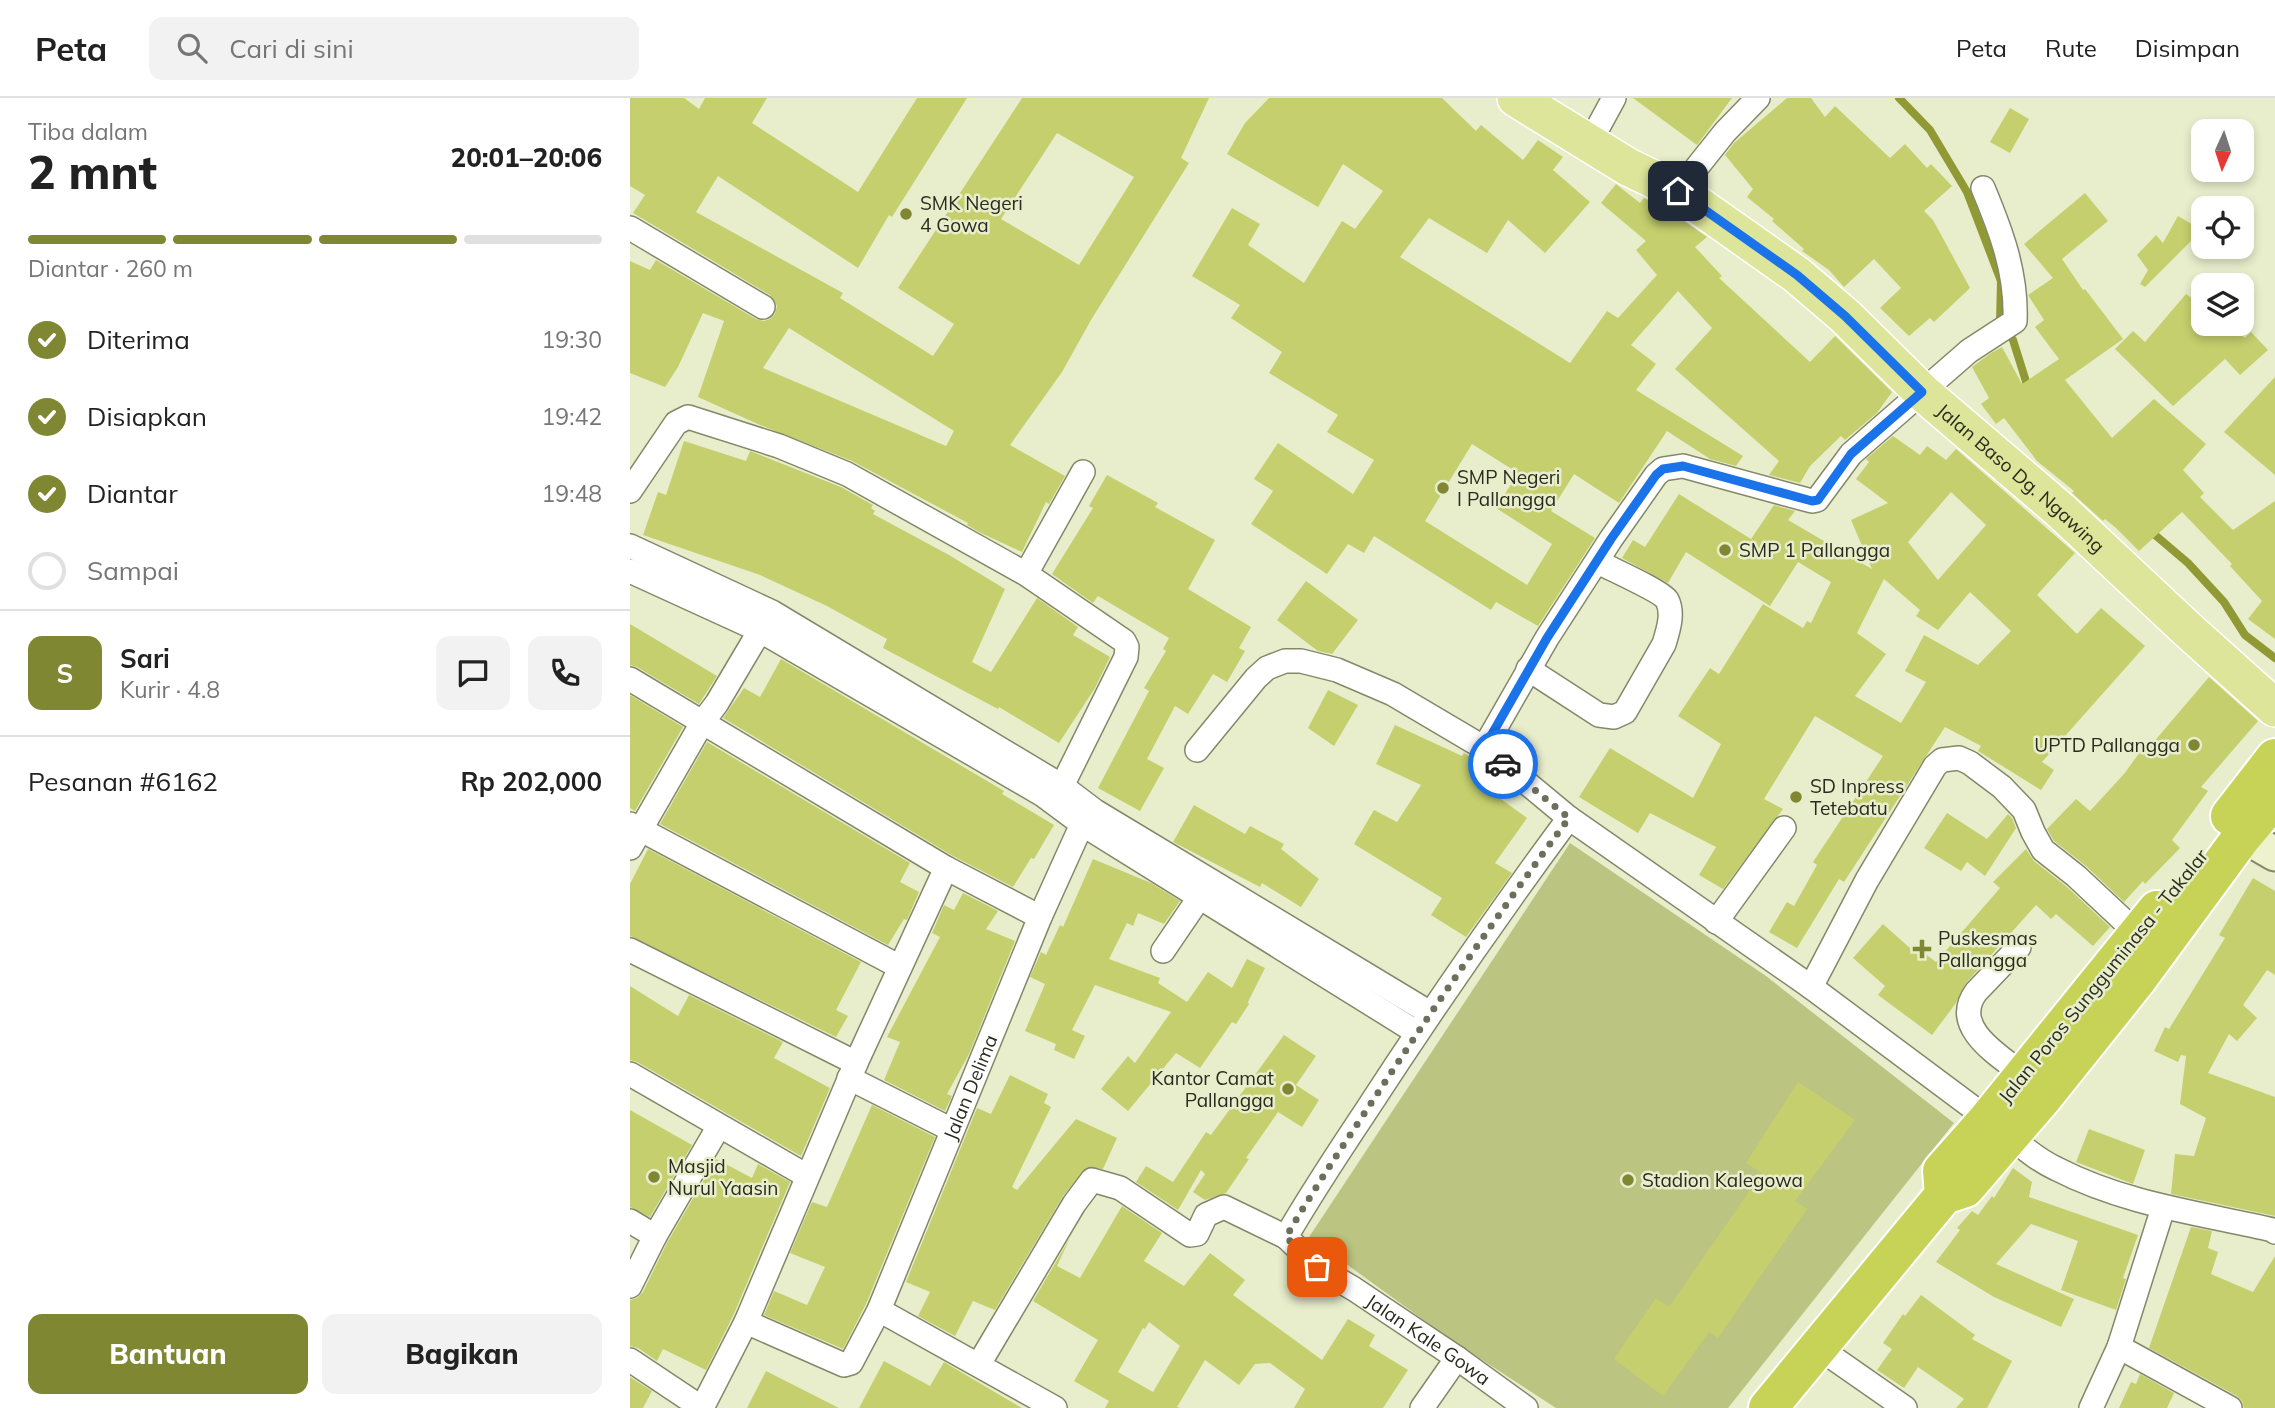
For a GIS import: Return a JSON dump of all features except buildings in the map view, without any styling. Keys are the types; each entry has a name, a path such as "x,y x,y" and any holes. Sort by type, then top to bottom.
{"highway":[{"name":"Jalan Poros Sungguminasa - Takalar","path":"1998,1128 2024,1075 2275,758"},
{"name":"Jalan Poros Sungguminasa - Takalar","path":"1768,1408 1944,1195 1942,1171 2045,1094 2136,981 2259,845 2275,798"}],"main road":[{"name":"Jalan Baso Dg. Ngawing","path":"1516,98 1589,144 1678,191 1797,275 1845,316 1922,392 2060,510 2275,708"}],"street":[{"path":"1589,144 1614,98"},
{"path":"1678,191 1758,98"},
{"path":"1484,748 1528,669 1611,539 1663,469 1683,466 1812,501 1818,500 1851,454 1969,351 2015,321 2013,281 2000,229 1983,188"},
{"path":"630,228 763,307"},
{"path":"630,491 676,424 688,418 779,446 847,474 1026,574 1124,641 1127,647 1126,657 1109,692 1052,790"},
{"path":"1026,574 1083,472"},
{"path":"631,548 766,621 1052,790 1199,898 1416,1032"},
{"path":"1528,669 1599,715 1614,717 1625,712 1664,644 1670,611 1664,596 1598,562"},
{"path":"630,571 766,621"},
{"path":"766,621 718,703 702,723 634,834 900,967"},
{"path":"1197,750 1256,678 1267,668 1285,661 1301,661 1337,670 1394,694 1484,748 1569,818 1811,986 2055,1169 2111,1193 2163,1208 2274,1229"},
{"path":"630,679 946,868 1040,917"},
{"path":"1811,986 1867,880 1935,766 1950,757 1970,763 2015,797 2029,818 2043,850 2076,876 2138,934"},
{"path":"1089,818 1332,954 1430,1013"},
{"name":"Jalan Delima","path":"747,1322 847,1366 851,1363 879,1310 1040,917 1089,818"},
{"path":"1286,1237 1416,1032 1569,818"},
{"path":"1716,922 1784,828"},
{"path":"630,1360 702,1408 747,1322 807,1175 946,868"},
{"path":"1163,951 1199,898"},
{"path":"2019,947 1976,992 1971,999 1968,1016 1972,1029 1979,1037 2024,1075"},
{"path":"630,950 853,1071 952,1130"},
{"path":"1320,974 1332,954"},
{"path":"630,1074 807,1175"},
{"path":"630,1286 655,1236 719,1126"},
{"name":"Jalan Kale Gowa","path":"979,1364 1067,1215 1092,1180 1120,1188 1190,1235 1197,1234 1206,1215 1224,1207 1286,1237 1317,1267 1457,1357 1526,1408"},
{"path":"2091,1408 2119,1348 2163,1208"},
{"path":"630,1221 655,1236"},
{"path":"879,1310 1055,1408"},
{"path":"1819,1348 1905,1408"},
{"path":"2119,1348 2230,1408"},
{"path":"1422,1408 1457,1357"}],"green space":[{"name":"Stadion Kalegowa","path":"1570,843 1766,976 1954,1123 1728,1408 1556,1408 1447,1337 1309,1237"}],"waterway":[{"path":"1899,98 1930,130 1967,192 2001,281 2000,323 2013,340 2029,391"},
{"path":"2148,529 2188,563 2224,602 2245,635 2275,658"}],"way so far":[{"path":"1317,1267 1286,1237 1416,1032 1569,818 1503,764"}],"place":[{"name":"SMK Negeri 4 Gowa","path":"906,214"},
{"name":"SMP Negeri I Pallangga","path":"1443,488"},
{"name":"SMP 1 Pallangga","path":"1725,550"},
{"name":"UPTD Pallangga","path":"2194,745"},
{"name":"SD Inpress Tetebatu","path":"1796,797"},
{"name":"Puskesmas Pallangga","path":"1922,949"},
{"name":"Kantor Camat Pallangga","path":"1288,1089"},
{"name":"Masjid Nurul Yaasin","path":"654,1177"},
{"name":"Stadion Kalegowa","path":"1628,1180"}],"route":[{"path":"1503,764 1484,748 1547,638 1656,475 1663,469 1683,466 1782,494 1818,500 1851,454 1922,392 1845,316 1797,275 1678,191"}]}
